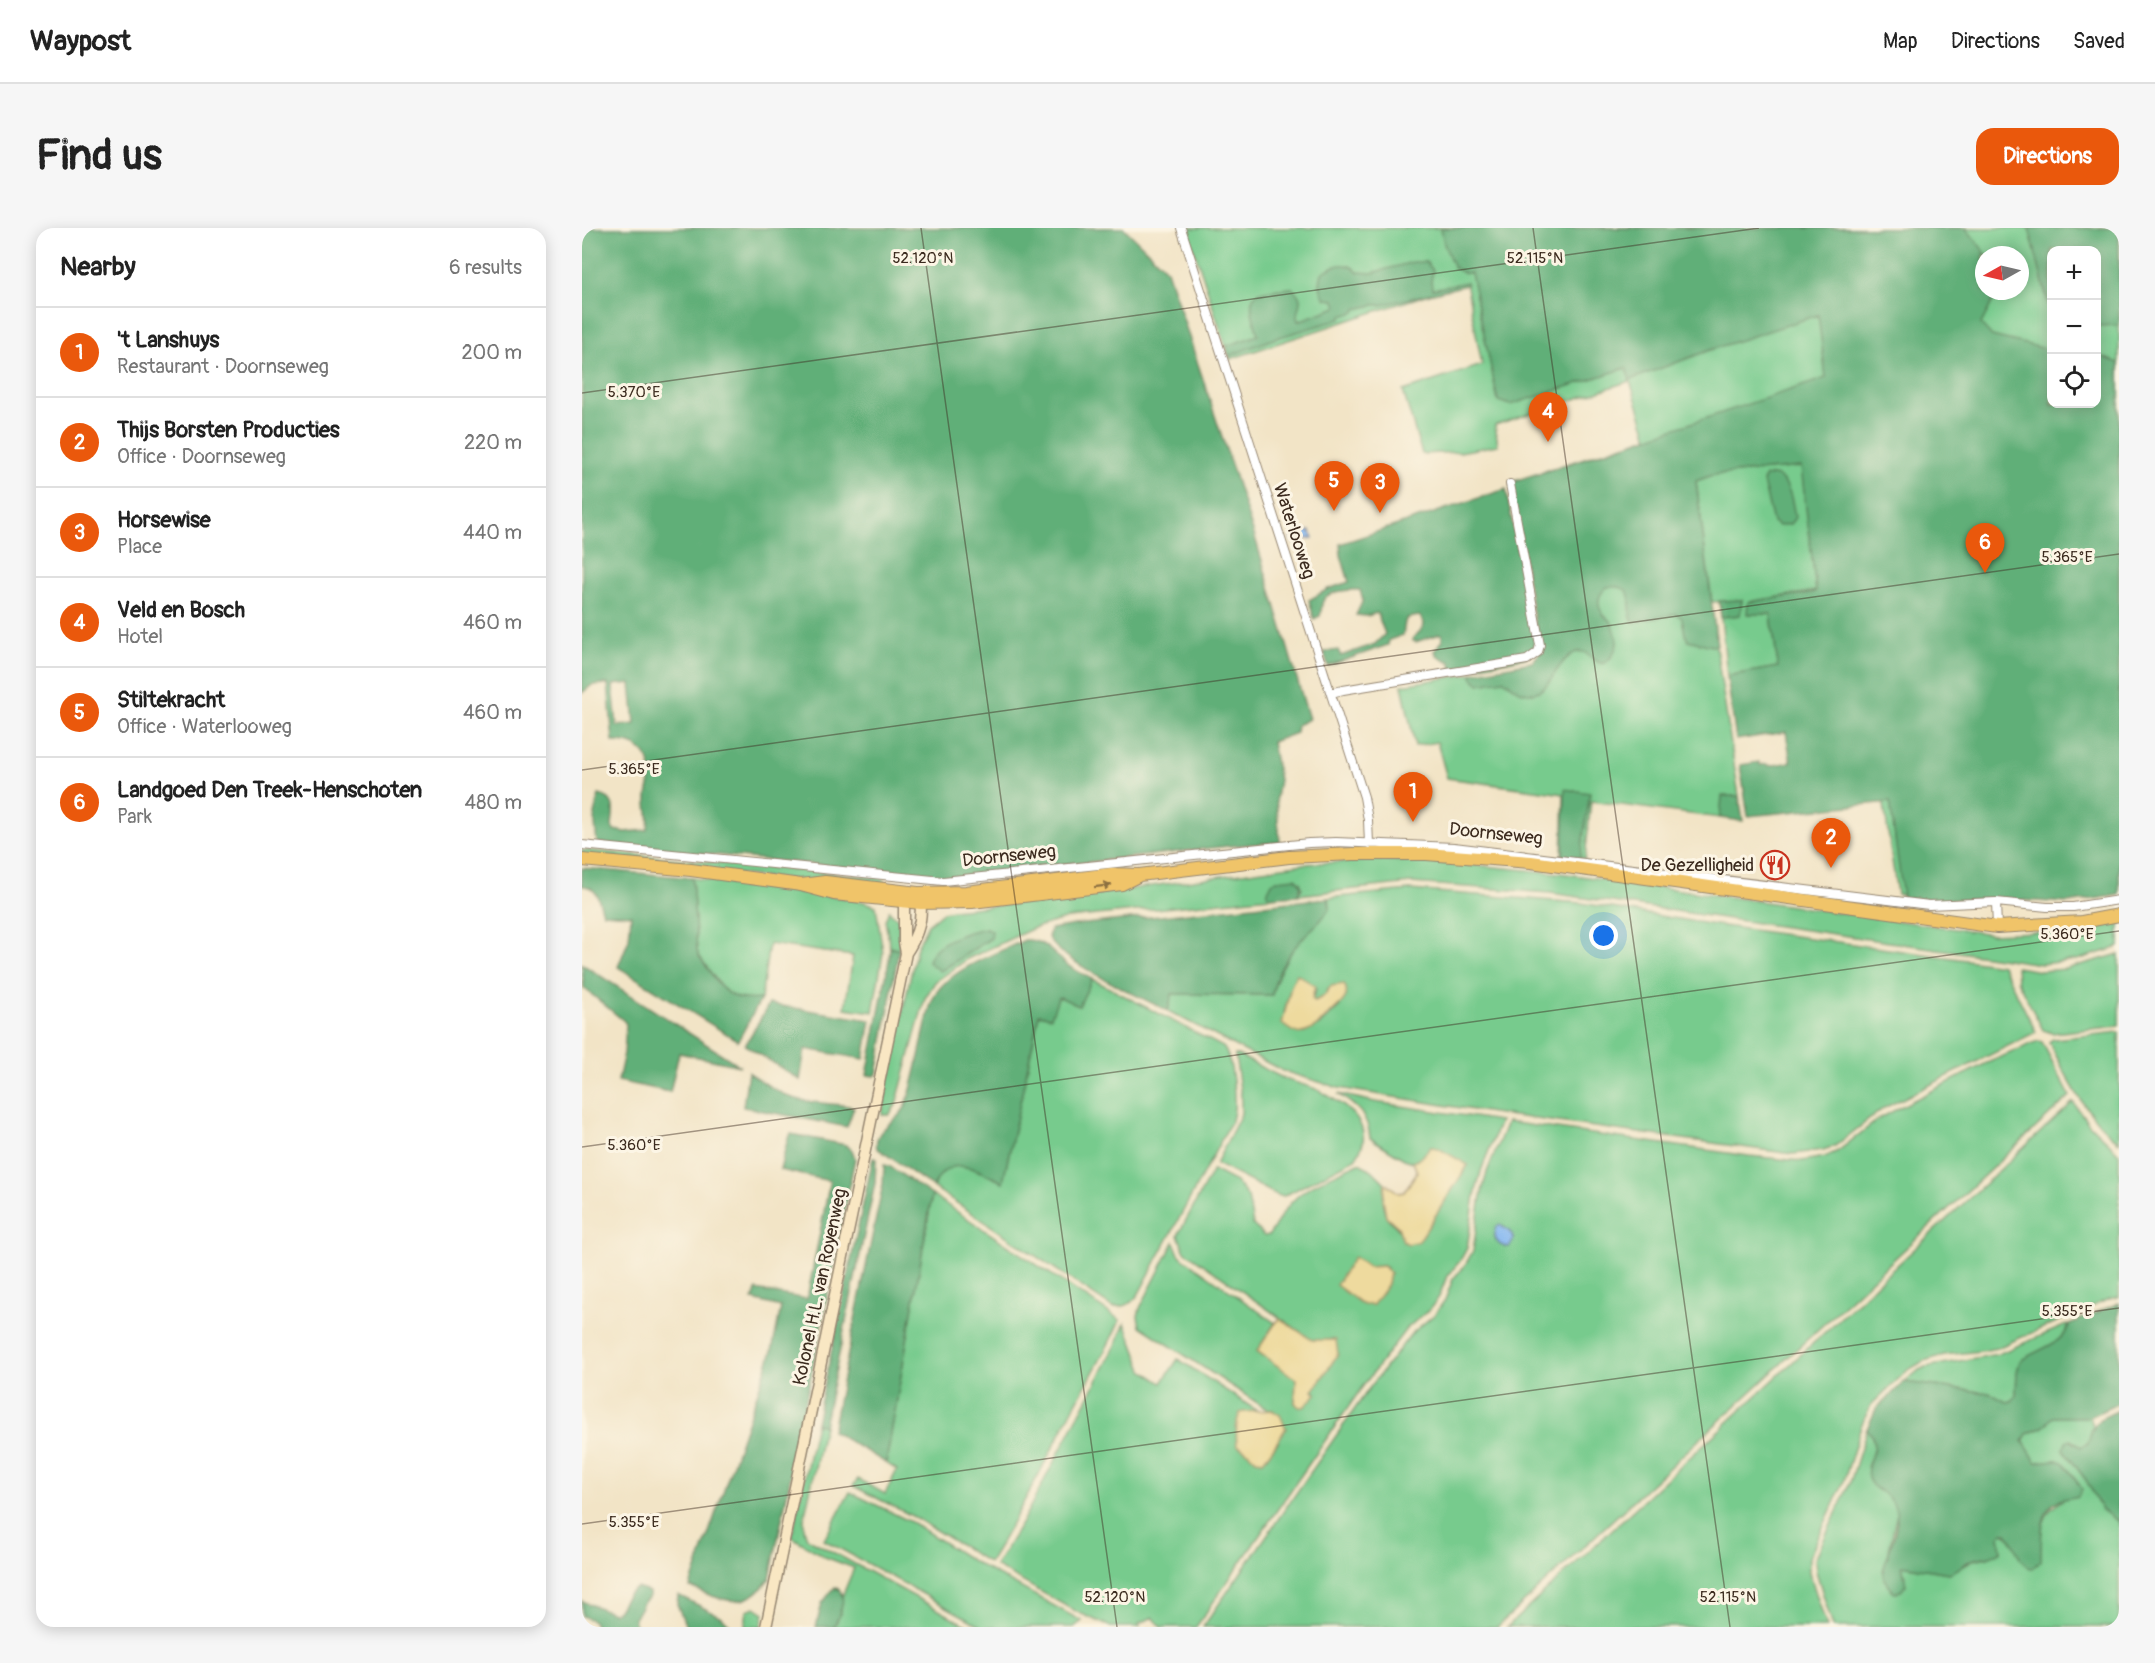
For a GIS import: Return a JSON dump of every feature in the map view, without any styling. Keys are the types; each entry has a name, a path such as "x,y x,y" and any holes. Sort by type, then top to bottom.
{"main road":[{"name":"Doornseweg","path":"582,860 691,870 801,885 834,894 904,902 920,898 1112,874 1139,875 1289,857 1426,854 1531,862 1997,927 2082,921 2119,915"},
{"name":"Doornseweg","path":"801,885 825,882 920,898"}],"street":[{"name":"Waterlooweg","path":"1181,228 1366,804 1369,844"},
{"path":"1331,693 1527,660 1538,652 1540,645 1510,484"},
{"name":"Doornseweg","path":"582,845 943,881 1287,844 1329,842 1454,847 1929,905 1996,902 2060,908 2119,900"},
{"path":"920,879 920,898"},
{"name":"Kolonel H.L. van Royenweg","path":"766,1627 906,953 920,923 920,898"},
{"name":"Kolonel H.L. van Royenweg","path":"904,902 903,942 906,953"},
{"path":"1996,902 1997,927"}],"green space":[{"path":"582,228 1124,228 1167,270 1254,534 1309,719 1297,725 1296,733 1272,742 1279,780 1276,798 1280,842 950,878 597,843 594,814 599,795 609,799 612,803 614,830 625,832 647,830 650,766 648,759 640,749 628,743 613,742 608,684 592,685 582,693","holes":["631,683 635,724 617,726 613,685"]},
{"path":"1187,228 2119,228 2119,894 1926,899 1897,894 1822,380 1682,427 1739,796 1720,815 1720,818 1591,801 1585,859 1570,857 1559,860 1562,855 1564,794 1447,778 1437,742 1415,746 1402,685 1549,661 1514,481 1648,437 1630,381 1495,425 1498,445 1460,452 1422,454 1403,391 1482,365 1466,282 1230,359"},
{"path":"1441,228 1966,228 1980,246 1975,246 1975,300 1993,300 1981,324 1992,336 2047,349 2047,408 2101,408 2101,356 2119,363 2119,895 2068,903 2004,899 1903,898 1890,802 1748,816 1740,765 1759,762 1760,765 1768,764 1769,766 1791,762 1786,732 1736,740 1727,676 1778,667 1771,614 1747,614 1748,602 1816,591 1801,467 1713,475 1696,481 1717,645 1712,646 1688,640 1682,618 1676,614 1634,622 1631,618 1627,591 1623,588 1607,587 1600,596 1599,605 1611,621 1617,641 1609,660 1600,663 1584,652 1576,652 1559,666 1540,691 1532,693 1520,691 1503,680 1479,684 1472,677 1472,673 1532,662 1540,653 1511,483 1826,378 1818,315 1710,350 1630,380 1626,368 1510,405 1498,401 1471,273 1464,273 1454,268 1444,244"},
{"path":"2029,228 2119,228 2119,325 2101,326 2101,246 2047,246 2047,299"},
{"path":"1413,262 1426,262 1433,270 1431,282 1433,289 1466,282 1467,285 1356,309 1355,312 1342,316 1341,319 1273,339 1229,356 1226,346 1258,335 1252,301 1259,293 1292,288 1300,301 1297,312 1298,321 1337,307 1335,300 1326,299 1320,287 1322,273 1331,268 1345,265 1358,272 1372,273"},
{"path":"1802,467 1816,591 1749,602 1748,614 1771,614 1778,667 1727,676 1721,617 1740,615 1742,600 1712,602 1696,481 1713,475"},
{"path":"1774,475 1784,481 1790,493 1795,518 1790,524 1779,526 1773,522 1763,482 1765,476"},
{"path":"1506,489 1536,649 1525,658 1452,671 1451,662 1437,656 1435,651 1442,641 1442,634 1413,641 1424,625 1419,616 1407,618 1403,635 1389,640 1388,645 1328,666 1324,652 1338,650 1341,656 1375,644 1385,634 1377,613 1367,616 1356,615 1363,600 1360,590 1345,590 1329,595 1323,601 1320,616 1314,619 1309,600 1328,589 1349,582 1340,544"},
{"path":"1742,600 1740,615 1721,617 1719,601"},
{"path":"1565,789 1590,793 1580,859 1563,856"},
{"path":"1722,796 1739,796 1743,821 1720,818"},
{"path":"582,850 882,878 884,881 883,886 796,880 582,859"},
{"path":"1379,860 1452,863 1559,873 1992,934 2060,931 2119,920 2119,947 2077,960 2041,964 1550,893 1411,883 1298,895 1302,888 1300,882 1277,880 1267,893 1271,897 1068,918 1034,928 969,958 935,982 925,998 896,1105 889,1115 882,1115 917,947 928,924 943,912 1068,898 1304,864"},
{"path":"582,868 692,878 699,956 717,983 730,994 738,998 761,999 738,1041 618,967 629,939 631,915 603,913 594,891 587,886 582,886"},
{"path":"692,878 838,897 876,906 883,953 873,1012 845,1008 853,956 769,944 761,999 747,1001 731,997 719,984 697,951"},
{"path":"1296,878 1301,885 1298,895 1271,897 1267,893 1272,883 1277,880"},
{"path":"1410,890 1581,903 1709,924 2002,965 2036,1032 1884,1108 1835,1146 1793,1154 1492,1113 1339,1088 1283,1071 1168,1011 1172,994 1272,995 1280,971 1289,956 1326,913 1330,902 1328,898","holes":["1297,974 1316,990 1312,999 1315,1001 1325,996 1328,989 1340,1006 1321,1024 1304,1033 1284,1013 1291,986"]},
{"path":"1328,898 1330,907 1328,911 1289,956 1280,970 1272,995 1172,994 1168,1011 1084,968 1055,947 1048,937 1051,929 1075,925"},
{"path":"889,911 899,920 899,950 890,947 885,920"},
{"path":"986,928 992,931 991,938 944,969 940,971 928,962 931,955 943,943"},
{"path":"1025,940 1038,942 1069,966 1092,979 1079,1006 1060,997 1051,1017 1039,1014 1003,1182 974,1169 956,1166 947,1169 933,1187 877,1148 877,1141 882,1131 903,1111 906,1105 930,1009 938,990 967,967"},
{"path":"890,947 899,950 877,1074 867,1075 889,960"},
{"path":"2119,954 2119,1026 2052,1033 2043,1030 2017,980 2016,967 2041,971 2066,969"},
{"path":"582,964 740,1066 679,1053 670,1092 618,1081 624,1053 626,1024 584,988"},
{"path":"1092,979 1223,1047 1232,1071 1234,1093 1232,1120 1138,1295 1127,1305 1117,1307 1112,1307 933,1187 940,1175 955,1166 974,1169 1003,1182 1039,1014 1042,1014 1060,997 1079,1006"},
{"path":"769,1004 871,1020 864,1059 805,1049 800,1080 745,1045"},
{"path":"2119,1032 2119,1142 2087,1108 2049,1042 2053,1039"},
{"path":"2038,1041 2042,1042 2070,1096 1497,1627 1203,1627 1368,1390 1411,1334 1435,1314 1445,1300 1453,1279 1473,1251 1487,1172 1507,1122 1749,1156 1802,1161 1825,1157 1838,1151 1879,1119 1904,1105 1987,1063"},
{"path":"1235,1055 1283,1078 1318,1090 1348,1109 1361,1126 1363,1136 1362,1147 1355,1159 1284,1196 1279,1196 1216,1164 1241,1114 1241,1096"},
{"path":"748,1072 775,1090 793,1098 854,1107 847,1127 743,1107"},
{"path":"1338,1094 1375,1102 1500,1121 1481,1171 1467,1248 1460,1261 1447,1276 1439,1297 1430,1309 1406,1329 1363,1386 1196,1627 1161,1627 1153,1617 1139,1624 1140,1627 1111,1627 1075,1611 995,1566 1021,1524 1116,1345 1125,1323 1143,1370 1162,1383 1178,1359 1259,1412 1244,1412 1237,1445 1256,1460 1263,1461 1279,1441 1273,1410 1268,1410 1140,1326 1138,1316 1140,1308 1174,1242 1183,1258 1275,1323 1257,1351 1296,1379 1295,1403 1304,1407 1316,1393 1313,1391 1338,1354 1333,1339 1312,1340 1187,1253 1178,1235 1213,1170 1236,1182 1248,1197 1253,1225 1264,1236 1269,1235 1297,1197 1322,1180 1359,1163 1372,1170 1385,1183 1385,1213 1398,1229 1403,1241 1419,1241 1468,1165 1431,1147 1421,1158 1413,1162 1404,1159 1370,1138 1364,1117 1356,1107","holes":["1384,1266 1387,1268 1373,1305 1368,1267"]},
{"path":"2073,1102 2089,1124 2119,1153 2119,1297 2109,1299 1997,1348 1944,1355 1924,1361 1908,1370 1871,1405 1861,1426 1844,1481 1809,1558 1809,1572 1827,1627 1507,1627"},
{"path":"791,1134 846,1145 852,1150 855,1158 770,1578 752,1596 743,1599 723,1599 690,1587 772,1351 781,1307 753,1300 756,1290 807,1299 830,1181 780,1170"},
{"path":"873,1158 876,1159 875,1183 824,1426 816,1423"},
{"path":"884,1165 889,1166 932,1195 886,1463 832,1431 883,1184"},
{"path":"932,1195 1120,1320 989,1563 916,1518 853,1486 858,1479 885,1494 897,1470 886,1463"},
{"path":"2119,1303 2119,1403 2090,1417 2053,1417 2043,1427 2027,1434 2023,1441 2036,1462 2057,1460 2064,1463 2082,1489 2078,1496 2060,1500 2047,1511 2042,1527 2041,1561 2032,1569 2027,1566 2020,1558 2007,1533 2003,1533 1999,1536 2001,1551 1994,1555 1971,1560 1949,1573 1902,1565 1906,1585 1901,1591 1894,1593 1883,1576 1883,1571 1895,1532 1896,1512 1893,1503 1873,1486 1868,1477 1874,1442 1867,1429 1876,1409 1904,1382 1989,1393 2007,1402 2012,1401 2016,1396 2020,1361 2056,1341 2067,1331 2069,1324"},
{"path":"2069,1324 2067,1331 2056,1341 2020,1361 2016,1396 2012,1401 2006,1402 1989,1393 1905,1382 1926,1367 1998,1354"},
{"path":"2119,1410 2119,1522 2102,1510 2086,1480 2063,1449 2066,1441 2069,1440 2081,1447 2088,1443 2095,1425 2106,1416"},
{"path":"2053,1417 2090,1417 2093,1425 2088,1443 2081,1447 2071,1440 2064,1451 2086,1480 2102,1510 2119,1522 2119,1627 1833,1627 1816,1571 1815,1559 1850,1483 1867,1429 1872,1438 1873,1452 1867,1467 1893,1502 1897,1513 1889,1550 1890,1590 1897,1593 1905,1576 1902,1565 1949,1573 1973,1560 2001,1551 1999,1536 2003,1533 2009,1536 2015,1546 2041,1549 2042,1526 2045,1518 2055,1505 2082,1489 2064,1463 2057,1460 2036,1462 2023,1441 2027,1434 2043,1427"},
{"path":"816,1423 824,1426 804,1519 807,1538 970,1627 834,1627 841,1613 842,1597 854,1568 825,1557 792,1537"},
{"path":"850,1492 913,1523 974,1562 1082,1621 1074,1627 983,1627 824,1540"},
{"path":"835,1587 843,1600 834,1627 816,1627 822,1603"},
{"path":"637,1588 649,1592 649,1597 634,1619 636,1627 596,1627 592,1620 582,1616 582,1601 613,1613 617,1611 628,1594"},
{"path":"678,1595 722,1617 732,1627 686,1627 677,1604"},
{"path":"755,1607 764,1613 761,1627 745,1627 747,1610"}],"sand":[{"path":"1297,974 1315,986 1312,999 1315,1001 1324,996 1331,986 1344,984 1346,989 1345,998 1338,1006 1316,1027 1300,1033 1282,1024 1291,986"},
{"path":"1431,1147 1438,1148 1468,1165 1419,1241 1408,1244 1403,1241 1398,1227 1386,1216 1383,1199 1385,1183 1399,1193 1404,1192 1417,1172 1413,1162 1421,1158"},
{"path":"1354,1257 1368,1267 1384,1266 1390,1273 1388,1284 1373,1305 1363,1305 1336,1285"},
{"path":"1279,1318 1312,1340 1336,1340 1338,1354 1313,1391 1316,1394 1304,1407 1299,1407 1295,1403 1296,1379 1257,1351"},
{"path":"1272,1410 1280,1415 1286,1428 1263,1461 1256,1460 1237,1445 1238,1417 1244,1412"}],"water":[{"path":"1289,522 1294,522 1299,532 1310,531 1313,538 1296,544 1291,539 1293,532"},
{"path":"1500,1225 1513,1237 1509,1247 1501,1245 1495,1238 1496,1227"}],"place":[{"name":"Veld en Bosch","path":"1548,442"},
{"name":"Stiltekracht","path":"1334,511"},
{"name":"Horsewise","path":"1380,513"},
{"name":"Landgoed Den Treek-Henschoten","path":"1985,573"},
{"name":"'t Lanshuys","path":"1413,822"},
{"name":"De Gezelligheid","path":"1775,865"},
{"name":"Thijs Borsten Producties","path":"1831,868"}]}
